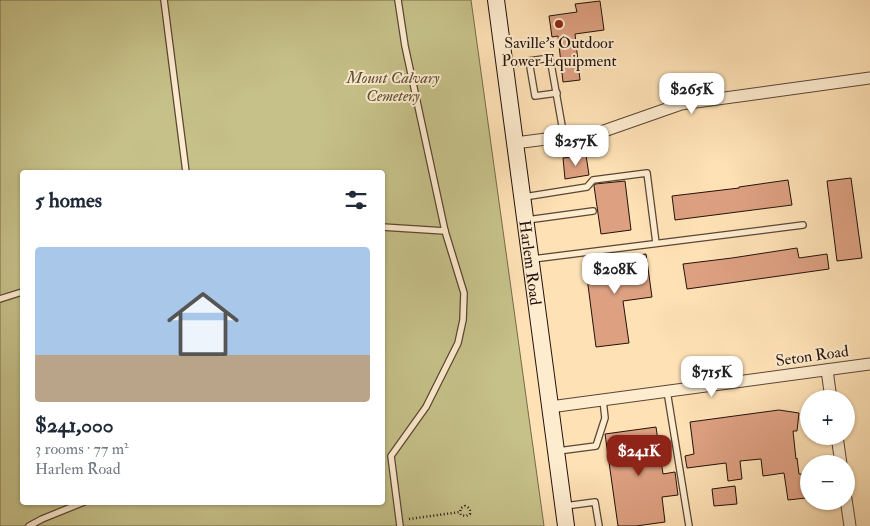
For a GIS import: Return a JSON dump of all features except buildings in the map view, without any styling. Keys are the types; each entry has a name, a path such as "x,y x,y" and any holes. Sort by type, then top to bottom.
{"main road":[{"name":"Harlem Road","path":"496,0 566,526"}],"street":[{"path":"515,143 601,132 681,104 870,78"},
{"name":"Seton Road","path":"550,407 870,364"},
{"path":"827,370 830,390"},
{"path":"848,510 850,526"}],"lane":[{"path":"164,0 186,170"},
{"path":"398,0 406,55 445,231 464,293 463,320 458,343 426,407 391,456 400,523"},
{"path":"505,64 550,58 564,136"},
{"path":"529,61 535,96 557,93"},
{"path":"522,197 587,187 593,180 647,173 656,243"},
{"path":"525,220 593,211"},
{"path":"530,259 803,225"},
{"path":"385,227 445,231"},
{"path":"0,299 20,293"},
{"path":"666,391 688,526"},
{"path":"556,451 596,446 605,418 604,400"},
{"path":"385,455 391,456"},
{"path":"563,506 595,502 599,526"},
{"path":"29,526 77,505"}],"path":[{"path":"464,506 470,510 470,514 466,516 462,516 460,512 464,506"},
{"path":"400,523 460,512"}],"green space":[{"name":"Mount Calvary Cemetery","path":"0,0 471,0 544,526 0,526"}],"place":[{"name":"Saville's Outdoor Power Equipment","path":"559,24"}]}
